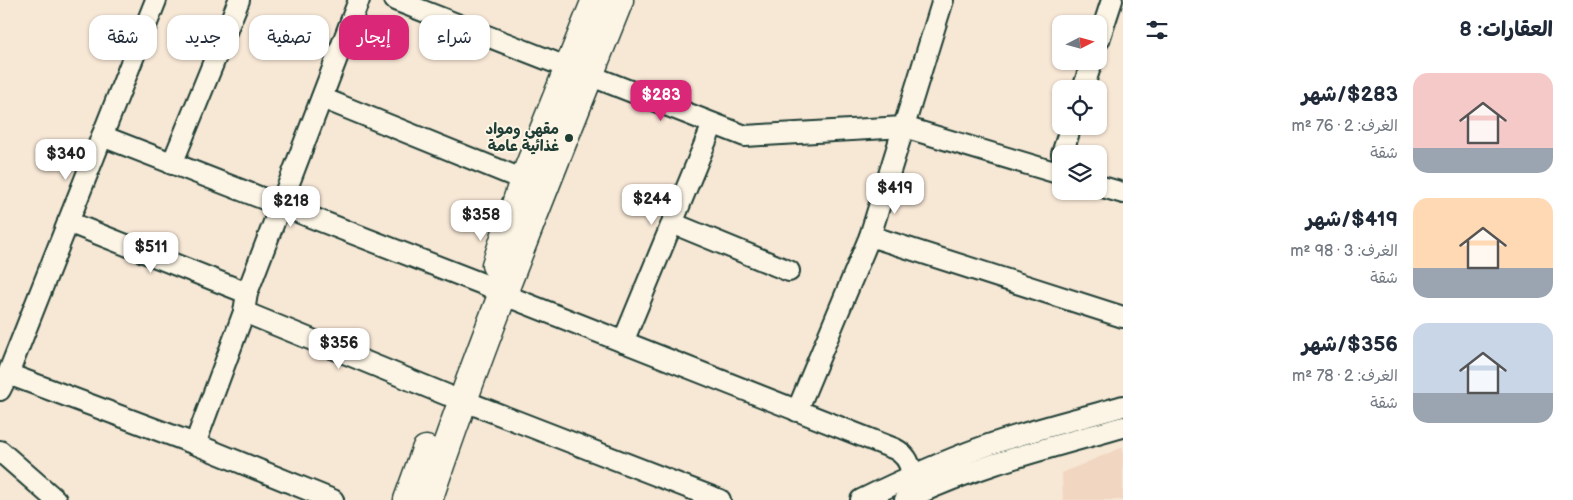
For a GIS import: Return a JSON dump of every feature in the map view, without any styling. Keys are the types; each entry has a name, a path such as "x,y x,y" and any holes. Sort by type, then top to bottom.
{"main road":[{"path":"408,500 455,397 579,71 596,0"},
{"path":"495,290 524,180 579,71 619,0"},
{"path":"428,500 455,397"}],"street":[{"path":"156,0 4,382 195,444 333,500"},
{"path":"172,164 240,0"},
{"path":"195,444 280,207 359,0"},
{"path":"395,0 745,136 904,127 1052,162"},
{"path":"797,411 870,236 943,0"},
{"path":"1107,15 1112,0"},
{"path":"322,98 524,180"},
{"path":"623,342 713,124"},
{"path":"102,136 495,290 899,452 908,462 912,475 907,499"},
{"path":"1107,188 1123,193"},
{"path":"68,222 455,397 720,500"},
{"path":"672,222 789,271"},
{"path":"870,236 1123,317"},
{"path":"861,500 912,475 980,448 1123,406"},
{"path":"907,499 947,481 1018,456 1123,427"},
{"path":"0,451 56,500"}],"shaded area":[{"path":"1123,447 1123,500 1063,500 1062,473"}],"place":[{"name":"مقهى ومواد غذائية عامة","path":"569,138"}]}
